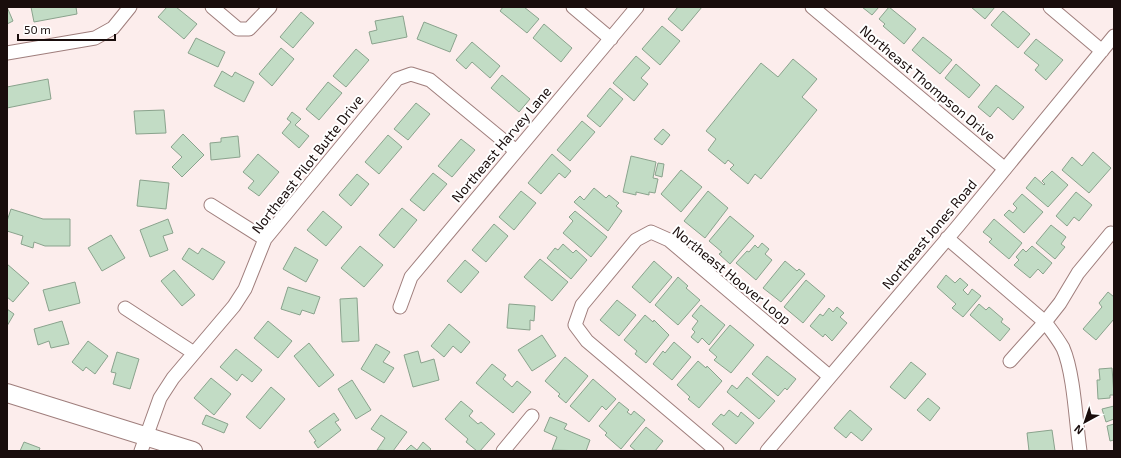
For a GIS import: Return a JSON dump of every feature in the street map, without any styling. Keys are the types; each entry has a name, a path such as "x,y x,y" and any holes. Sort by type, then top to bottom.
{"main road":[{"path":"7,393 144,444 192,451"}],"street":[{"path":"7,53 95,38 113,28 130,7"},
{"path":"212,7 238,29 249,29 270,7"},
{"path":"573,7 611,39"},
{"name":"Northeast Harvey Lane","path":"400,307 411,277 637,7"},
{"name":"Northeast Thompson Drive","path":"812,7 1005,168"},
{"path":"1050,7 1102,51"},
{"name":"Northeast Jones Road","path":"767,451 947,238 1114,36"},
{"name":"Northeast Pilot Butte Drive","path":"144,444 160,398 173,378 234,306 245,289 265,238 397,79 411,74 430,80 516,151"},
{"path":"211,205 265,238"},
{"name":"Northeast Hoover Loop","path":"717,451 587,341 575,325 582,305 636,240 651,232 669,240 829,376"},
{"path":"1010,362 1046,322 1060,303 1078,273 1111,233"},
{"path":"947,238 1046,322 1063,348 1069,368 1080,451"},
{"path":"124,308 194,353"},
{"path":"503,451 532,416"}],"building":[{"path":"7,7 13,21 7,24"},
{"path":"31,7 76,7 77,14 34,22"},
{"path":"167,7 176,7 197,24 184,39 158,17"},
{"path":"503,7 524,7 539,19 527,33 500,11"},
{"path":"678,7 702,7 682,31 668,19"},
{"path":"862,7 879,7 872,15"},
{"path":"889,7 916,29 904,44 883,26 885,24 879,19"},
{"path":"971,7 995,7 985,19"},
{"path":"1003,11 1030,34 1018,48 991,25"},
{"path":"301,12 314,23 293,48 280,37"},
{"path":"403,16 407,37 372,44 369,32 377,30 375,21"},
{"path":"424,22 457,35 450,52 417,39"},
{"path":"544,24 572,48 561,62 533,38"},
{"path":"662,26 680,41 660,65 642,49"},
{"path":"923,37 952,60 940,74 912,50"},
{"path":"196,38 225,52 218,67 188,53"},
{"path":"1036,39 1063,60 1046,80 1035,70 1039,65 1024,53"},
{"path":"472,42 500,66 490,78 472,62 466,69 456,60"},
{"path":"281,48 294,59 272,86 259,74"},
{"path":"356,49 369,60 346,87 333,76"},
{"path":"636,56 650,68 641,78 648,84 634,101 613,83"},
{"path":"793,59 817,79 802,97 817,110 761,179 755,174 748,184 730,169 734,165 728,160 725,164 708,150 716,139 706,131 761,63 778,77"},
{"path":"956,64 980,85 969,98 945,78"},
{"path":"222,71 232,77 235,72 254,82 244,102 214,86"},
{"path":"502,75 530,99 519,112 491,88"},
{"path":"48,79 51,99 7,108 7,87"},
{"path":"328,82 342,93 319,120 306,109"},
{"path":"996,85 1024,107 1013,120 998,107 990,117 978,107"},
{"path":"610,88 623,99 600,127 587,116"},
{"path":"416,103 430,114 408,140 394,129"},
{"path":"164,110 166,133 136,134 134,111"},
{"path":"292,112 301,119 295,125 309,136 299,148 282,133 291,122 287,119"},
{"path":"582,121 595,132 570,161 557,150"},
{"path":"663,129 670,135 662,145 654,139"},
{"path":"183,134 204,155 182,177 172,167 182,157 171,147"},
{"path":"388,135 402,147 379,174 365,162"},
{"path":"238,136 240,157 211,160 210,143 221,142 221,138"},
{"path":"461,139 475,150 452,177 438,166"},
{"path":"1093,152 1111,168 1089,193 1062,170 1072,157 1082,166"},
{"path":"258,154 279,172 259,196 248,188 254,181 243,172"},
{"path":"552,154 571,171 565,178 559,173 541,194 528,183"},
{"path":"631,156 656,162 653,178 658,179 655,193 649,192 649,195 636,192 636,195 623,192"},
{"path":"658,163 664,164 662,177 655,175"},
{"path":"681,170 702,187 681,212 661,194"},
{"path":"1052,171 1068,185 1048,207 1026,188 1035,177 1044,185 1045,184 1042,181"},
{"path":"433,173 447,184 424,211 410,200"},
{"path":"357,174 369,184 351,206 339,195"},
{"path":"140,180 169,183 166,209 137,206"},
{"path":"594,188 606,198 609,195 619,203 616,206 622,211 608,231 574,202 580,196 584,200"},
{"path":"521,191 536,203 514,230 499,217"},
{"path":"708,191 728,208 705,238 684,221"},
{"path":"1076,192 1092,205 1079,221 1074,217 1067,226 1056,216"},
{"path":"1022,194 1043,212 1024,233 1004,215 1009,210 1013,213 1017,208 1013,204"},
{"path":"402,208 417,220 394,248 379,235"},
{"path":"11,209 43,219 70,219 70,246 45,246 34,242 33,248 21,244 23,236 7,231 7,221"},
{"path":"323,211 342,227 326,246 307,230"},
{"path":"575,211 607,237 591,257 563,233 573,221 569,217"},
{"path":"730,216 754,236 730,264 719,254 722,252 709,241"},
{"path":"168,219 173,233 163,236 168,250 150,257 140,230"},
{"path":"994,219 1022,243 1009,259 989,242 992,239 983,232"},
{"path":"494,224 508,236 486,262 472,250"},
{"path":"1051,225 1066,237 1061,244 1065,247 1055,259 1036,243"},
{"path":"111,235 125,258 102,271 88,248"},
{"path":"762,243 769,249 765,254 772,260 756,280 736,263 747,251 749,252 755,245 758,248"},
{"path":"563,244 573,253 576,250 587,260 571,279 547,258 555,248 558,250"},
{"path":"360,246 383,265 364,287 341,268"},
{"path":"1032,246 1052,263 1043,274 1038,269 1030,278 1014,265 1019,260 1016,257 1023,249 1026,252"},
{"path":"295,247 318,260 306,282 283,269"},
{"path":"189,248 198,254 202,248 225,262 213,280 182,259"},
{"path":"540,259 568,282 552,301 524,277"},
{"path":"465,260 479,272 461,293 447,281"},
{"path":"654,261 672,277 650,303 632,287"},
{"path":"785,261 797,271 799,269 805,274 781,302 763,288"},
{"path":"7,264 29,283 13,302 7,297"},
{"path":"174,270 195,295 182,306 161,281"},
{"path":"946,275 955,283 960,278 968,285 963,290 968,295 972,289 981,296 963,317 952,308 956,304 937,287"},
{"path":"678,277 688,286 686,288 700,300 678,325 655,305"},
{"path":"806,280 825,296 803,323 784,307"},
{"path":"75,282 80,303 49,311 43,290"},
{"path":"288,287 320,297 314,314 302,310 300,315 281,309"},
{"path":"1108,292 1114,297 1114,319 1096,340 1083,329 1102,307 1099,303"},
{"path":"357,298 359,341 342,342 340,299"},
{"path":"617,300 636,315 619,336 600,320"},
{"path":"509,304 535,306 534,321 530,320 530,330 507,328"},
{"path":"979,304 986,310 989,307 1003,319 1001,322 1010,329 1000,341 970,315"},
{"path":"701,305 725,325 709,345 702,338 698,343 691,337 695,332 692,329 698,321 692,316"},
{"path":"837,307 844,313 840,317 847,323 832,341 825,334 823,337 810,326 820,314 823,316 829,308 833,312"},
{"path":"7,309 14,314 7,326"},
{"path":"645,315 653,322 654,320 669,335 646,363 635,354 637,351 624,340"},
{"path":"62,321 69,344 51,348 49,341 38,345 34,329"},
{"path":"268,321 292,341 278,358 254,338"},
{"path":"449,324 470,342 461,353 453,346 444,357 431,346"},
{"path":"730,325 754,345 731,373 714,360 717,357 709,350"},
{"path":"542,335 556,356 532,371 518,350"},
{"path":"88,341 108,356 95,374 86,367 83,371 72,362"},
{"path":"674,342 691,357 672,380 653,364 663,351 665,353"},
{"path":"309,343 334,375 319,387 294,356"},
{"path":"376,344 390,352 383,362 394,368 384,383 361,369"},
{"path":"236,349 262,370 252,382 242,374 237,381 220,367"},
{"path":"418,351 421,363 434,359 439,380 413,387 404,355"},
{"path":"117,352 139,359 130,389 113,384 116,373 111,372"},
{"path":"767,356 796,379 787,390 785,388 778,396 752,374"},
{"path":"565,357 588,376 566,403 558,396 560,394 545,381"},
{"path":"698,361 706,368 707,366 722,381 699,408 688,399 690,397 677,385"},
{"path":"911,362 926,374 905,399 890,387"},
{"path":"492,364 506,375 503,379 512,387 517,381 531,392 513,413 476,383"},
{"path":"1112,368 1114,395 1110,395 1110,398 1098,399 1097,380 1100,380 1099,369"},
{"path":"747,377 775,401 759,419 727,392 732,385 737,389"},
{"path":"211,378 231,394 214,415 194,398"},
{"path":"593,379 616,399 606,410 602,406 589,422 570,406"},
{"path":"352,380 371,410 356,419 338,389"},
{"path":"271,387 285,399 260,429 246,417"},
{"path":"928,398 940,408 930,421 917,410"},
{"path":"461,401 473,411 469,416 478,424 481,422 495,434 480,451 477,451 466,442 468,439 445,419"},
{"path":"619,402 629,410 627,412 631,415 634,411 645,420 621,449 605,435 607,433 599,426"},
{"path":"1114,406 1114,419 1106,422 1102,409"},
{"path":"729,410 738,417 741,412 754,423 736,444 712,424 721,414 724,416"},
{"path":"850,410 872,429 862,441 851,432 846,438 834,428"},
{"path":"334,413 339,420 335,422 341,430 318,448 314,442 316,441 309,431"},
{"path":"206,415 228,424 224,433 202,424"},
{"path":"381,415 407,432 393,451 377,450 385,438 371,429"},
{"path":"550,417 567,424 564,429 590,440 586,451 552,450 557,437 544,431"},
{"path":"1114,424 1114,440 1110,441 1107,426"},
{"path":"646,427 663,441 655,451 636,451 630,446"},
{"path":"1052,430 1055,451 1029,451 1027,433"},
{"path":"24,442 40,448 39,451 20,451"},
{"path":"423,442 431,449 429,451 405,451 411,445 417,450"}]}
